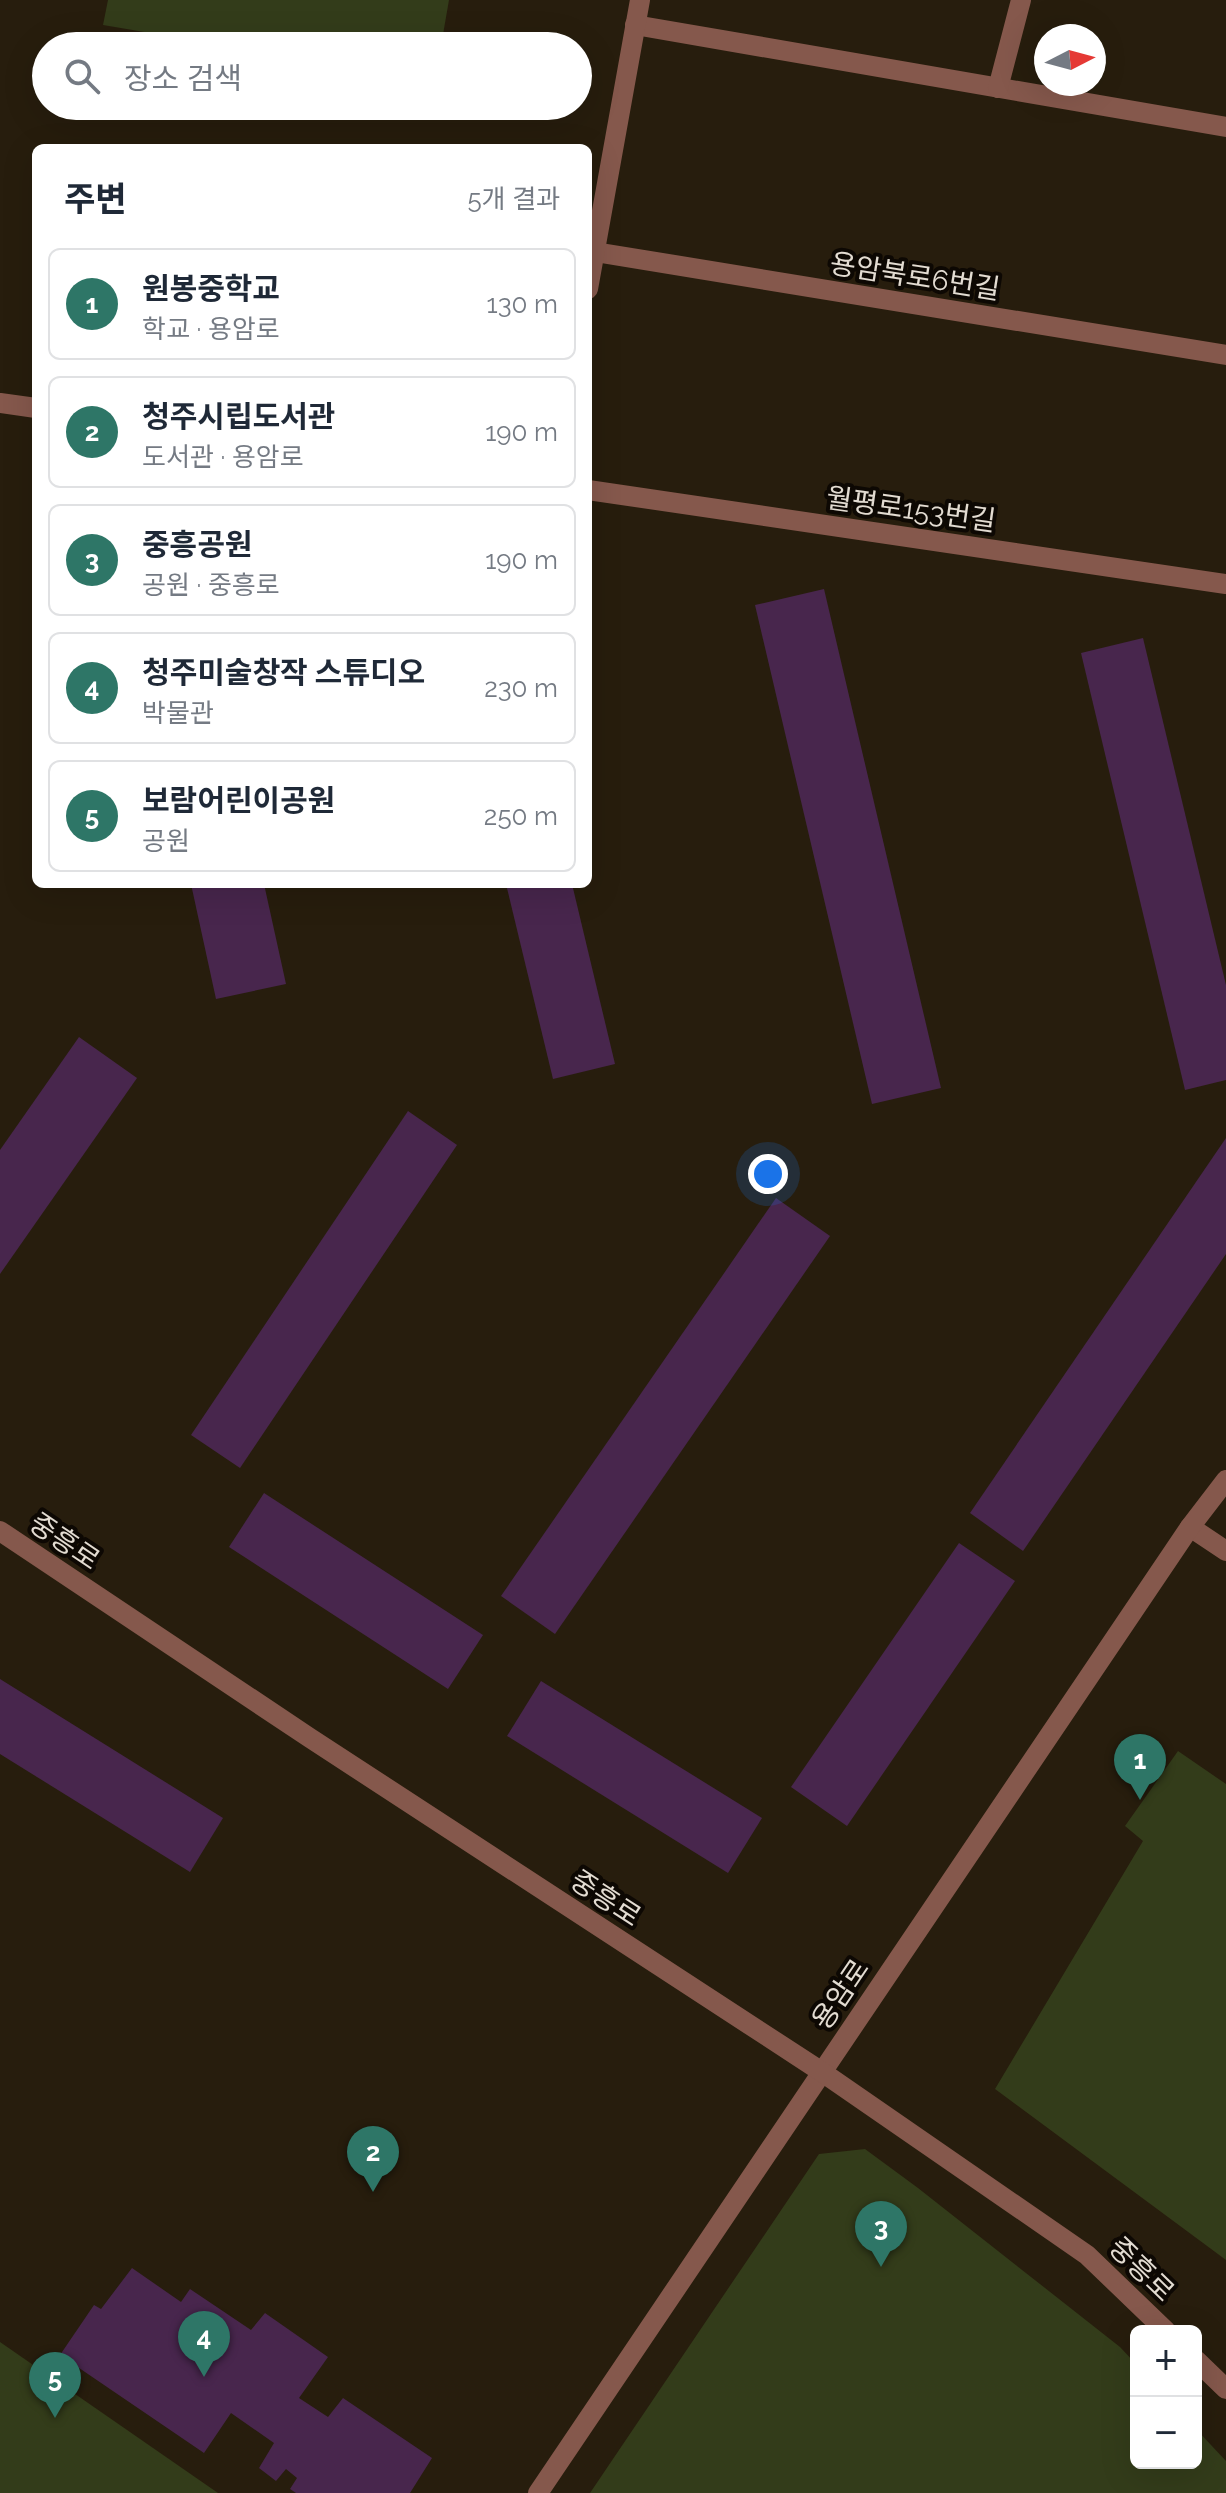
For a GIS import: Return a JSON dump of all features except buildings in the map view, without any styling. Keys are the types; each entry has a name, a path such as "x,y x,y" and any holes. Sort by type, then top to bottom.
{"street":[{"path":"592,268 640,0"},
{"path":"998,88 1021,0"},
{"path":"635,25 1226,125"},
{"name":"용암북로6번길","path":"595,252 1226,355"},
{"path":"0,403 32,407"},
{"name":"월평로153번길","path":"592,491 1226,584"},
{"name":"용암로","path":"538,2493 1190,1527 1226,1480"},
{"path":"1190,1527 1226,1551"},
{"name":"중흥로","path":"0,1531 310,1738 822,2072 1087,2255 1160,2325"},
{"path":"1202,2366 1226,2389"}],"green space":[{"path":"108,0 449,0 443,32 144,32 103,25"},
{"path":"1178,1751 1226,1784 1226,2260 995,2089 1143,1841 1125,1826"},
{"path":"865,2149 1120,2347 1130,2358 1130,2469 1202,2469 1202,2435 1226,2461 1226,2493 590,2493 819,2154"},
{"path":"0,2342 218,2493 0,2493"}],"place":[{"name":"원봉중학교","path":"1140,1800"},
{"name":"청주시립도서관","path":"373,2192"},
{"name":"중흥공원","path":"881,2267"},
{"name":"청주미술창작 스튜디오","path":"204,2377"},
{"name":"보람어린이공원","path":"55,2418"}]}
